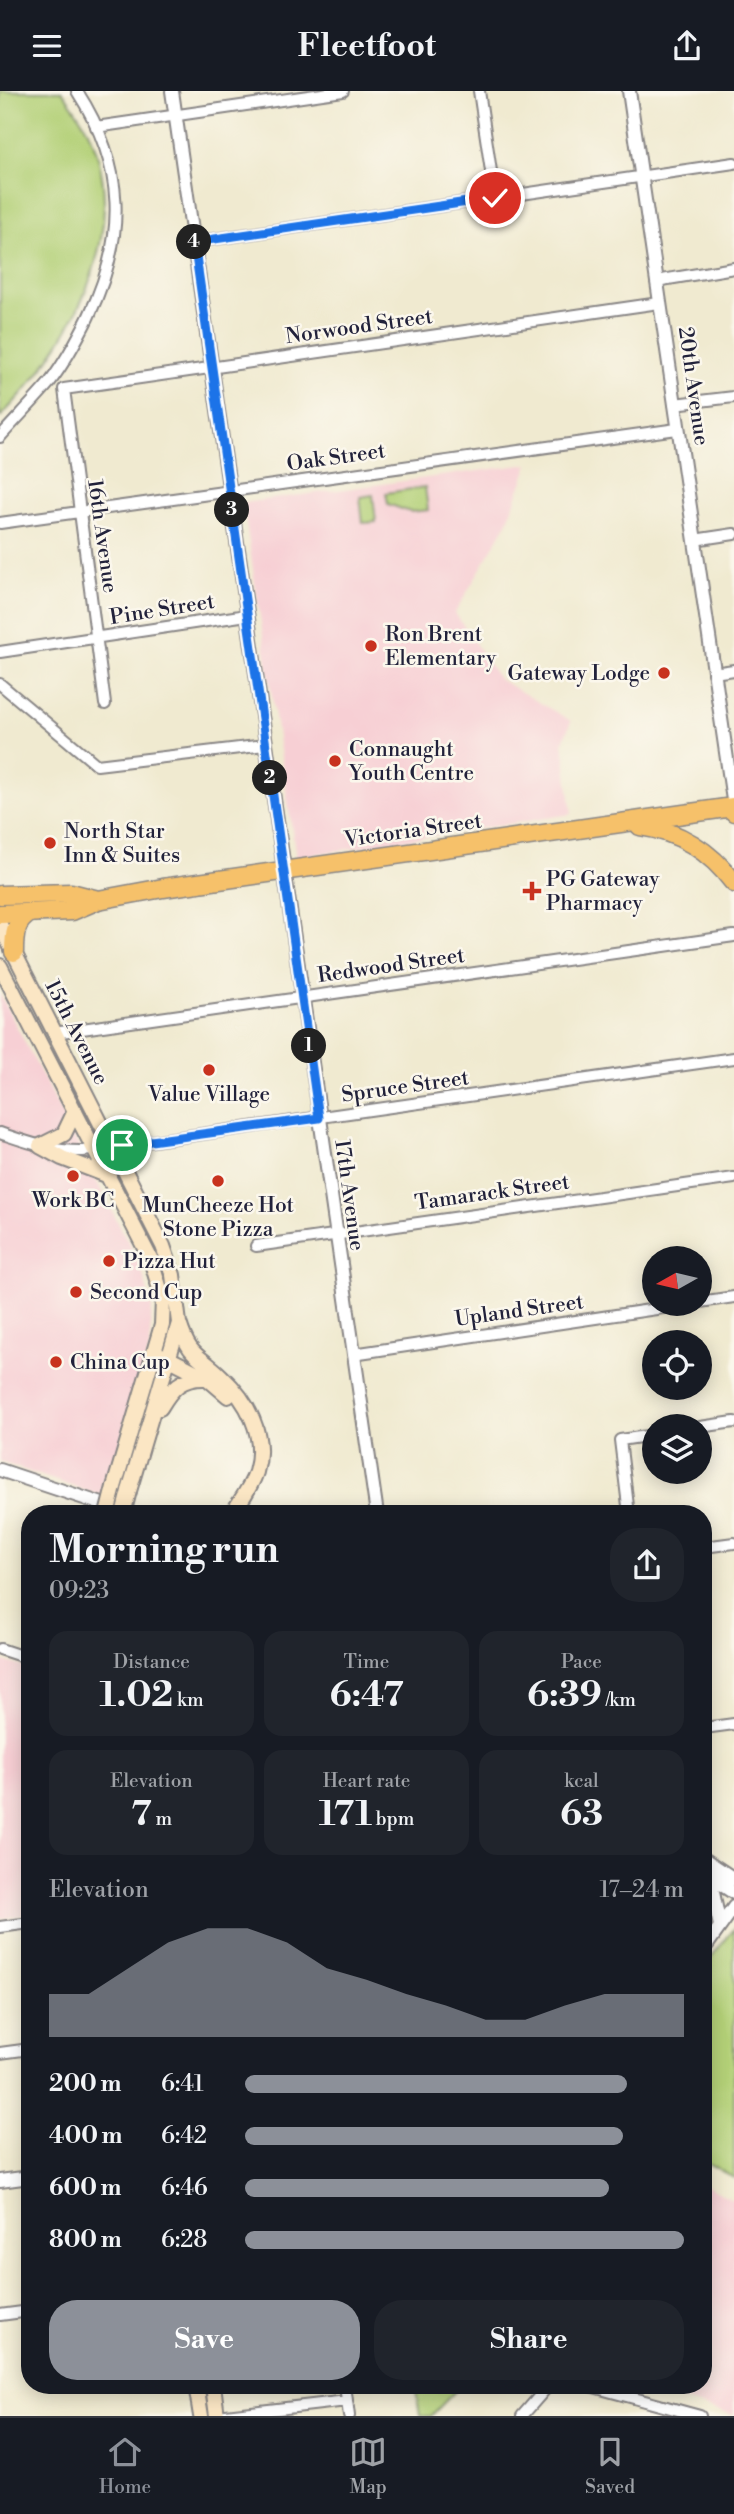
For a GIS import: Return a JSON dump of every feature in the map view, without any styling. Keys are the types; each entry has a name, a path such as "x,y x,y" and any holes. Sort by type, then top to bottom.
{"highway":[{"name":"Victoria Street","path":"0,914 72,911 97,899 734,809"},
{"path":"623,823 656,828 694,844 716,861 734,883"},
{"name":"Victoria Street","path":"0,895 46,896 71,893 97,899"},
{"path":"14,952 17,926 22,918 30,913"}],"main road":[{"name":"15th Avenue","path":"0,925 167,1255 177,1292 179,1323 125,1505"},
{"name":"15th Avenue","path":"0,966 151,1260 163,1299 162,1325 109,1505"},
{"path":"40,1146 64,1134 75,1111"},
{"path":"40,1146 108,1176"},
{"path":"179,1323 191,1352 241,1396 254,1421 259,1445 256,1470 249,1487 232,1505"},
{"path":"155,1351 207,1378 233,1401 246,1425 250,1446 247,1467 229,1505"},
{"path":"148,1431 176,1385 189,1379 207,1378"},
{"path":"197,2394 201,2416"},
{"path":"214,2394 217,2416"}],"street":[{"path":"0,437 50,381 77,339 95,303 110,262 116,223 114,184 108,153 77,91"},
{"name":"17th Avenue","path":"172,91 376,1505"},
{"path":"96,127 344,91"},
{"path":"479,91 495,198"},
{"name":"20th Avenue","path":"629,91 734,809"},
{"path":"194,242 734,163"},
{"path":"656,281 734,268"},
{"name":"Norwood Street","path":"64,389 659,303"},
{"path":"50,381 64,389"},
{"name":"16th Avenue","path":"64,389 105,704"},
{"path":"674,404 734,397"},
{"name":"Oak Street","path":"0,523 677,429"},
{"path":"694,540 734,534"},
{"name":"Pine Street","path":"0,652 247,615"},
{"path":"713,673 734,670"},
{"path":"0,684 97,765 265,745"},
{"name":"Redwood Street","path":"54,1033 734,936"},
{"name":"Spruce Street","path":"0,1133 40,1146 67,1151 95,1149 734,1058"},
{"name":"Tamarack Street","path":"256,1246 734,1178"},
{"path":"712,1300 734,1297"},
{"name":"Upland Street","path":"353,1354 642,1311"},
{"path":"712,1425 734,1422"},
{"path":"628,1505 620,1440 642,1437"},
{"path":"0,1470 105,1505"},
{"path":"712,1547 734,1543"},
{"path":"0,1649 21,1656"},
{"path":"712,1727 734,1724"},
{"path":"712,1864 734,1879"},
{"path":"712,1878 734,1893"},
{"path":"712,1895 720,1926"},
{"path":"712,1938 734,1907"},
{"path":"720,1926 734,1919"},
{"path":"0,1927 21,1924"},
{"path":"0,2053 21,2050"},
{"path":"0,2181 21,2178"},
{"path":"0,2315 21,2312"},
{"path":"346,2394 349,2416"},
{"path":"522,2416 540,2394"},
{"path":"620,2394 700,2416"},
{"path":"217,2416 347,2401"},
{"path":"650,2416 654,2403"}],"shaded area":[{"name":"Ron Brent Elementary","path":"529,464 507,523 455,613 499,679 571,721 563,742 572,814 296,857 243,503"},
{"path":"0,994 141,1267 152,1308 149,1350 104,1497 0,1462"},
{"path":"0,1660 21,1666 21,1916 0,1919"},
{"path":"712,2189 734,2201 734,2415 660,2394 712,2394"}],"green space":[{"path":"0,91 62,91 92,139 104,193 102,229 95,264 83,298 46,362 0,417"},
{"path":"425,487 428,510 410,512 388,504 386,493"},
{"path":"373,495 376,522 363,523 360,497"},
{"path":"734,1929 734,2178 712,2166 712,1956"},
{"path":"416,2394 452,2394 431,2416 420,2416"}],"place":[{"name":"Ron Brent Elementary","path":"371,646"},
{"name":"Gateway Lodge","path":"664,673"},
{"name":"Connaught Youth Centre","path":"335,761"},
{"name":"North Star Inn & Suites","path":"50,843"},
{"name":"PG Gateway Pharmacy","path":"532,891"},
{"name":"Value Village","path":"209,1070"},
{"name":"Work BC","path":"73,1176"},
{"name":"MunCheeze Hot Stone Pizza","path":"218,1181"},
{"name":"Pizza Hut","path":"109,1261"},
{"name":"Second Cup","path":"76,1292"},
{"name":"China Cup","path":"56,1362"}],"route":[{"path":"122,1145 319,1118 194,242 495,198"}]}
